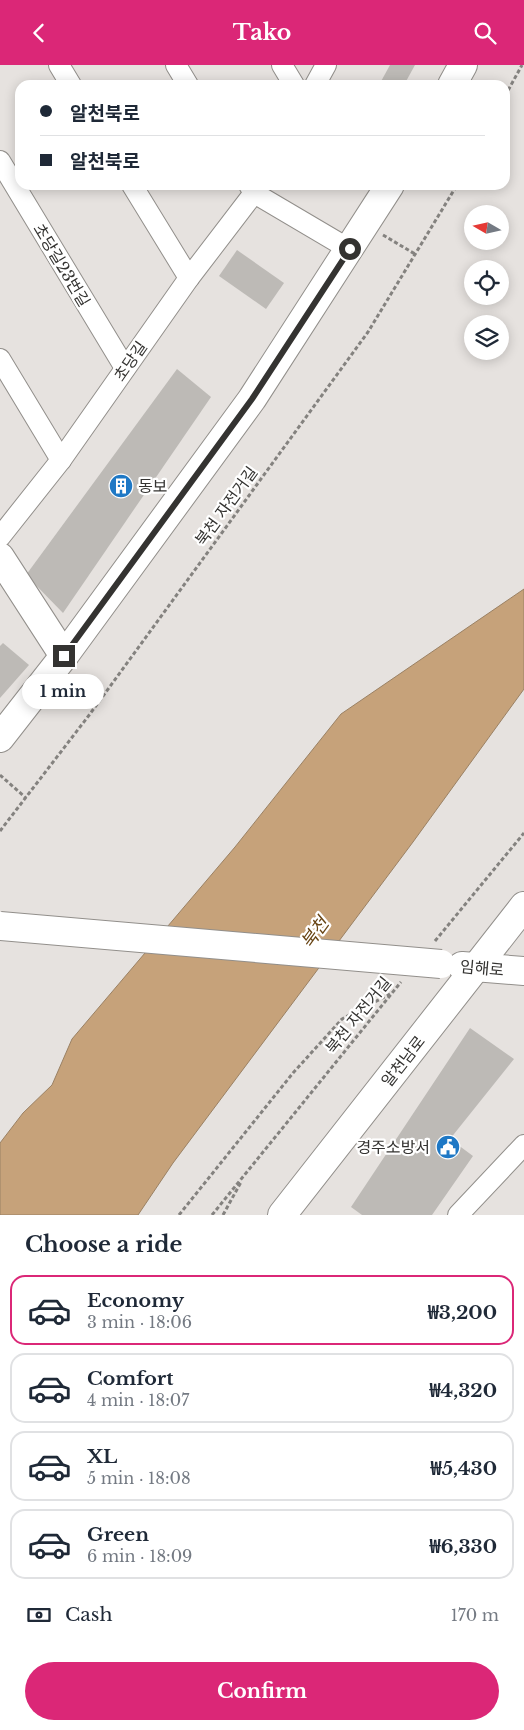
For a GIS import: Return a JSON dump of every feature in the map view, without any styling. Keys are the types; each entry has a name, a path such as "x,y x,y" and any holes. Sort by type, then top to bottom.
{"street":[{"path":"59,65 68,80"},
{"path":"176,65 185,80"},
{"path":"282,65 291,80"},
{"path":"318,80 326,65"},
{"path":"455,80 463,65"},
{"name":"초당길23번길","path":"0,161 15,186"},
{"name":"초당길23번길","path":"18,190 125,368"},
{"path":"135,190 189,278"},
{"name":"초당길","path":"0,537 61,460 253,190"},
{"path":"257,190 350,249"},
{"path":"0,738 64,656 252,399 387,190"},
{"path":"0,359 61,460"},
{"path":"0,557 64,656"},
{"name":"알천남로","path":"282,1215 524,906"},
{"name":"임해로","path":"0,926 437,953 477,967 524,971"},
{"path":"458,1215 524,1145"}],"path":[{"path":"510,87 522,65"},
{"name":"북천 자전거길","path":"0,831 90,714 368,332 454,190"},
{"path":"365,225 415,254"},
{"path":"0,775 26,798"},
{"path":"437,953 524,834"},
{"name":"북천 자전거길","path":"212,1215 404,979"},
{"path":"179,1215 293,1073 342,1019 391,993"},
{"path":"223,1215 245,1174"}],"water":[{"name":"북천","path":"524,589 524,689 413,842 173,1163 138,1215 0,1215 0,1143 23,1113 52,1085 72,1039 235,847 341,714"}],"building":[{"path":"390,65 415,65 407,80 382,80"},
{"path":"237,250 284,283 266,309 219,276"},
{"name":"동보","path":"177,369 211,397 63,613 26,575"},
{"path":"3,643 29,665 0,698 0,646"},
{"path":"470,1028 514,1059 450,1139 473,1156 432,1215 362,1215 351,1207"}],"place":[{"name":"동보","path":"121,486"},
{"name":"경주소방서","path":"448,1147"}],"route":[{"path":"64,656 252,399 350,249"}]}
